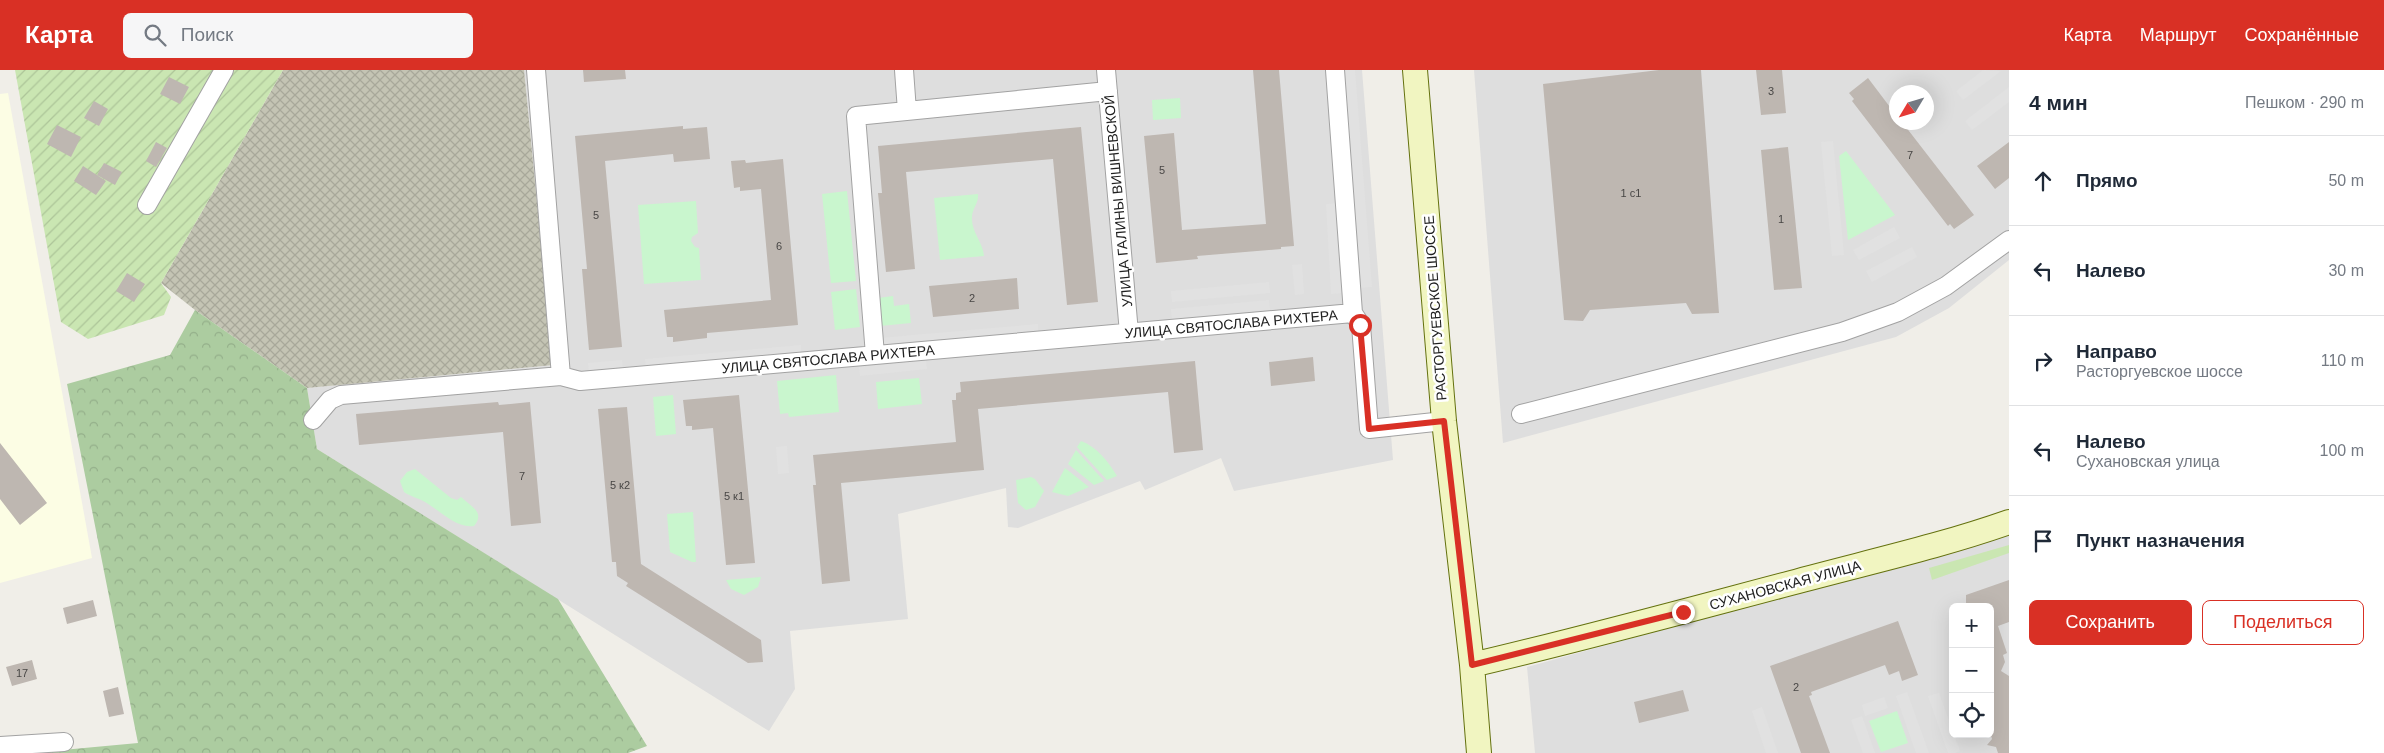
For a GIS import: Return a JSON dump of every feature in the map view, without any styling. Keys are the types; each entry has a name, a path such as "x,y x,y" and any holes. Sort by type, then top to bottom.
{"main road":[{"name":"РАСТОРГУЕВСКОЕ ШОССЕ","path":"1415,70 1444,421 1472,665 1479,753"},
{"name":"СУХАНОВСКАЯ УЛИЦА","path":"1472,665 1975,534 2009,522"}],"street":[{"path":"147,205 224,70"},
{"path":"536,70 561,376"},
{"path":"904,70 908,111"},
{"name":"УЛИЦА ГАЛИНЫ ВИШНЕВСКОЙ","path":"1106,70 1129,333"},
{"path":"1335,70 1353,313 1360,325 1369,429 1444,421"},
{"path":"875,355 856,116 1108,91"},
{"path":"1522,414 1842,332 1889,316 1946,286 2009,240"},
{"name":"УЛИЦА СВЯТОСЛАВА РИХТЕРА","path":"314,420 330,400 341,395 561,376 578,381 1353,313"},
{"path":"0,746 64,742"}],"shaded area":[{"path":"283,70 524,70 553,365 307,388 195,310 161,283"},
{"path":"524,70 1362,70 1393,460 1234,491 1221,458 1145,490 1140,481 1018,528 1008,527 1006,488 898,514 908,619 790,631 795,689 769,731 317,449 307,388 552,365"},
{"path":"1341,70 1355,70 1372,287 1357,288"},
{"path":"1474,70 2009,70 2009,260 1949,308 1896,337 1503,443"},
{"path":"1983,70 2001,71 1963,100 1956,91"},
{"path":"2009,87 2009,102 1972,130 1965,121"},
{"path":"8,93 92,558 0,583 0,94"},
{"path":"1833,141 1844,255 1832,256 1821,142"},
{"path":"1340,203 1345,293 1331,294 1326,204"},
{"path":"1894,227 1900,238 1859,260 1853,250"},
{"path":"1912,247 1917,257 1872,282 1866,271"},
{"path":"1302,264 1304,294 1295,295 1292,265"},
{"path":"1269,282 1270,293 1172,302 1171,291"},
{"path":"1269,300 1270,311 1172,320 1171,309"},
{"path":"1038,324 1038,334 881,348 880,338"},
{"path":"801,345 801,354 646,368 645,359"},
{"path":"622,360 623,369 589,372 588,363"},
{"path":"926,360 927,369 860,376 859,367"},
{"path":"787,446 789,473 778,474 776,447"},
{"path":"2009,531 2009,753 1535,753 1527,667 1971,545"},
{"path":"1907,692 1929,753 1916,753 1896,696"},
{"path":"1939,693 1949,721 1949,738 1955,738 1960,751 1948,753 1928,696"},
{"path":"1884,697 1888,708 1865,716 1862,705"},
{"path":"1762,707 1778,753 1766,753 1752,711"},
{"path":"1862,716 1875,753 1863,753 1851,720"}],"green space":[{"path":"15,70 283,70 161,283 171,297 164,315 88,339 61,322"},
{"path":"1180,98 1181,118 1153,120 1152,100"},
{"path":"1846,151 1895,215 1848,240 1839,156"},
{"path":"847,191 856,281 831,283 822,194"},
{"path":"978,194 972,214 972,222 984,256 940,260 934,198"},
{"path":"696,201 698,233 692,237 691,241 695,247 699,248 701,280 644,284 638,205"},
{"path":"856,289 860,327 835,330 831,292"},
{"path":"893,296 894,306 909,304 911,323 880,326 878,298"},
{"path":"195,310 307,388 317,449 558,599 647,746 628,753 30,753 138,743 67,384 170,355"},
{"path":"836,375 839,412 789,417 788,413 780,414 777,381"},
{"path":"919,378 922,404 878,409 876,382"},
{"path":"673,395 676,434 656,436 653,397"},
{"path":"1081,441 1102,455 1117,476 1107,480 1077,447"},
{"path":"1076,450 1104,481 1094,485 1068,464"},
{"path":"1065,468 1089,487 1068,496 1052,492"},
{"path":"415,469 451,498 457,500 461,497 472,506 478,513 474,526 461,525 420,499 404,492 400,481 407,472"},
{"path":"1031,477 1035,479 1044,491 1035,507 1026,510 1018,503 1016,480"},
{"path":"693,512 696,562 670,552 667,514"},
{"path":"2009,545 2009,553 1932,580 1929,568"},
{"path":"761,577 758,587 744,595 731,589 726,580"},
{"path":"1897,711 1908,743 1881,752 1869,721"}],"building":[{"path":"583,70 625,70 626,79 584,82"},
{"path":"1253,70 1279,70 1294,246 1281,247 1281,249 1197,256 1198,259 1156,263 1144,136 1174,133 1182,230 1266,224"},
{"path":"1659,70 1701,70 1719,313 1692,314 1686,303 1590,310 1583,321 1564,320 1543,84"},
{"path":"1756,70 1782,70 1786,113 1761,115"},
{"path":"169,77 189,87 180,104 160,94"},
{"path":"1868,78 1889,106 1889,130 1908,130 1974,215 1954,229 1950,224 1948,226 1852,101 1854,99 1849,93"},
{"path":"94,101 108,109 99,126 84,118"},
{"path":"57,125 81,137 71,157 47,144"},
{"path":"683,126 683,129 707,127 710,159 674,162 673,154 605,161 622,347 589,350 582,269 587,269 575,136"},
{"path":"1081,127 1098,302 1067,305 1053,159 906,172 915,269 886,272 878,193 882,193 878,146"},
{"path":"156,142 167,148 156,167 146,161"},
{"path":"2009,142 2009,178 1995,189 1977,166"},
{"path":"1788,147 1802,288 1774,290 1761,150"},
{"path":"783,159 798,325 707,333 707,338 673,342 673,337 667,337 664,310 771,300 761,189 740,191 740,187 734,188 731,161 745,160 746,163"},
{"path":"104,163 122,172 115,185 97,175"},
{"path":"83,166 106,181 96,195 74,181"},
{"path":"127,273 145,284 134,302 116,291"},
{"path":"1017,278 1019,309 933,317 929,286"},
{"path":"1313,357 1315,381 1271,386 1269,362"},
{"path":"1195,361 1203,450 1174,453 1168,392 978,409 984,470 841,483 850,581 822,584 813,485 816,485 813,455 956,442 952,400 956,400 956,393 961,392 960,382"},
{"path":"739,395 755,563 726,565 713,428 692,430 692,426 686,426 683,400"},
{"path":"498,402 499,405 530,402 541,523 511,526 503,432 359,445 356,414"},
{"path":"627,407 641,564 761,640 763,662 748,663 626,586 628,583 617,576 616,562 612,562 598,409"},
{"path":"0,443 47,503 20,525 0,499"},
{"path":"2009,580 2009,622 1998,626 2007,653 2003,655 2005,662 2001,671 2009,676 2009,753 1998,753 1996,747 1987,745 1992,738 1994,738 1994,603 1966,603 1966,595"},
{"path":"93,600 97,616 67,624 63,608"},
{"path":"1898,621 1918,675 1902,681 1899,671 1889,675 1885,665 1811,692 1812,695 1809,696 1830,753 1801,753 1770,666"},
{"path":"32,660 37,679 12,686 6,667"},
{"path":"118,687 124,714 109,717 103,691"},
{"path":"1683,690 1689,711 1639,723 1634,702"}],"route":[{"path":"1360,325 1369,429 1444,421 1472,665 1683,612"}]}
